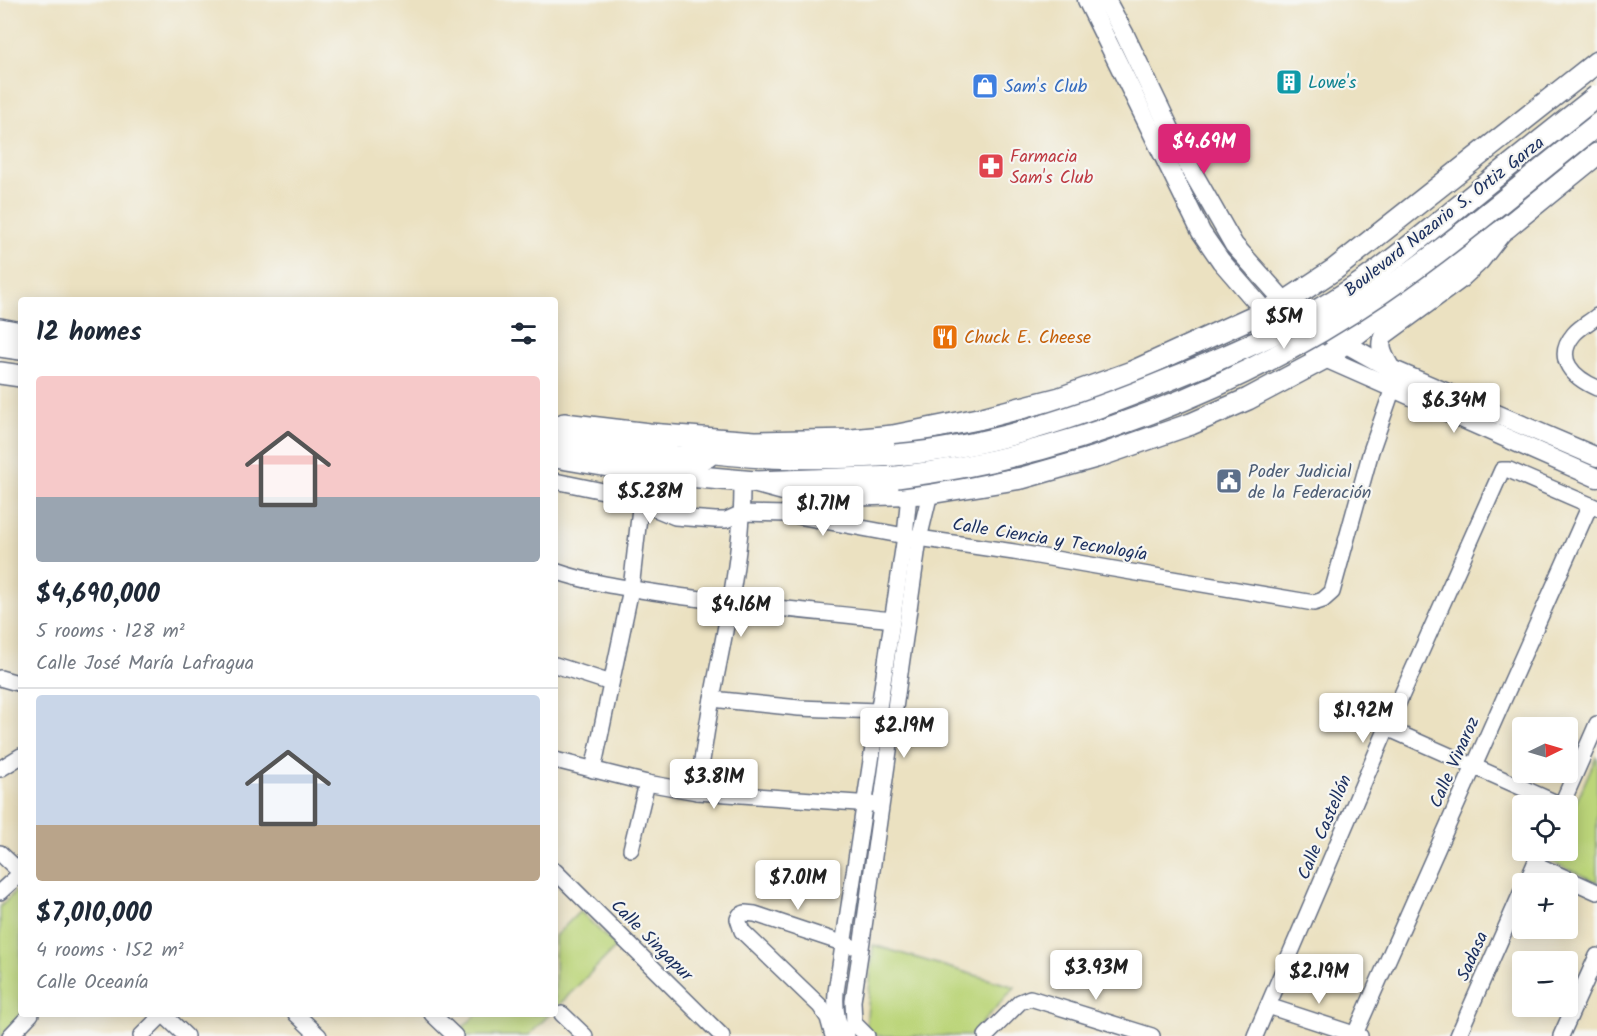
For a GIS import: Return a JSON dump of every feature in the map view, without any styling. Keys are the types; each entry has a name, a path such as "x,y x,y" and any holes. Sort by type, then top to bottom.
{"highway":[{"path":"558,428 755,442 852,440 893,436 978,419 1060,398 1132,372 1266,313 1285,302 1335,269 1597,62"},
{"name":"Boulevard Nazario S. Ortiz Garza","path":"558,428 738,457 814,459 928,453 974,445 1065,419 1164,382 1266,337 1325,306 1387,265 1597,96"},
{"name":"Boulevard Nazario S. Ortiz Garza","path":"558,458 644,472 748,481 897,477 980,465 1028,452 1158,409 1238,375 1313,335 1381,293 1419,265 1597,125"},
{"path":"748,481 812,495 919,494 1022,478 1086,460 1191,424 1248,399 1325,358 1388,309 1506,228 1597,154"},
{"path":"1335,269 1340,291 1347,300 1366,310 1388,309"},
{"path":"1234,326 1245,333 1254,349 1255,380 1248,399"},
{"path":"0,329 18,332"},
{"path":"0,346 18,349"},
{"path":"0,373 18,376"}],"main road":[{"path":"1087,0 1201,232 1221,261 1266,313 1325,358 1597,478"},
{"path":"1106,0 1181,152 1234,245 1285,302 1345,344 1391,369 1597,457"},
{"path":"1181,152 1186,178 1184,200"},
{"path":"1391,369 1381,349 1381,339 1384,335 1458,281 1480,261 1506,228"}],"street":[{"path":"1597,316 1575,332 1565,351 1567,363 1573,374 1581,382 1597,388"},
{"name":"Calle Ciencia y Tecnología","path":"558,482 642,499 653,508 675,517 726,520 742,513 787,514 912,538 1014,552 1314,603 1323,600 1332,592 1371,451 1393,388"},
{"name":"Calle Castellón","path":"1255,1036 1387,728 1503,470 1509,470 1594,507"},
{"path":"592,770 631,589 644,472"},
{"path":"697,792 730,604 748,481"},
{"path":"843,1033 853,1001 861,948 919,494"},
{"name":"Calle Vinaroz","path":"1357,1035 1473,766 1594,507"},
{"path":"843,1033 838,1019 836,1001 842,945 892,620 912,538"},
{"path":"558,572 631,589 730,604 892,620"},
{"path":"558,666 611,683"},
{"path":"0,678 18,683"},
{"path":"712,699 799,708 878,711"},
{"path":"1567,795 1592,751 1597,724"},
{"path":"1387,728 1538,795"},
{"path":"0,769 18,758"},
{"path":"558,761 647,783 697,792 881,804"},
{"path":"631,849 647,783"},
{"path":"0,853 18,870"},
{"path":"1545,861 1597,892"},
{"name":"Calle Singapur","path":"558,874 722,1036"},
{"path":"0,892 18,876"},
{"path":"861,948 842,945 755,914 745,913 738,919 742,931 825,1012 843,1033 867,1036"},
{"name":"Sadasa","path":"1458,1036 1512,914"},
{"path":"1561,1036 1597,956"},
{"path":"986,1036 1020,1002 1030,998 1152,1036"},
{"path":"1268,1006 1357,1035"},
{"path":"562,1014 585,1036"},
{"path":"10,1036 29,1017"},
{"path":"141,1036 160,1017"},
{"path":"166,1017 186,1036"},
{"path":"299,1017 319,1036"},
{"path":"435,1017 454,1036"}],"green space":[{"path":"1596,757 1597,882 1549,861 1578,861 1578,798"},
{"path":"18,889 19,1017 3,1036 0,1036 0,907"},
{"path":"580,911 616,947 558,1006 558,933"},
{"path":"873,945 1015,987 970,1036 872,1036 866,1030"},
{"path":"474,1017 547,1017 528,1036 464,1036 459,1031"}],"place":[{"name":"Lowe's","path":"1289,82"},
{"name":"Sam's Club","path":"985,86"},
{"name":"Farmacia Sam's Club","path":"991,166"},
{"name":"Chuck E. Cheese","path":"945,337"},
{"name":"Poder Judicial de la Federación","path":"1229,481"}]}
